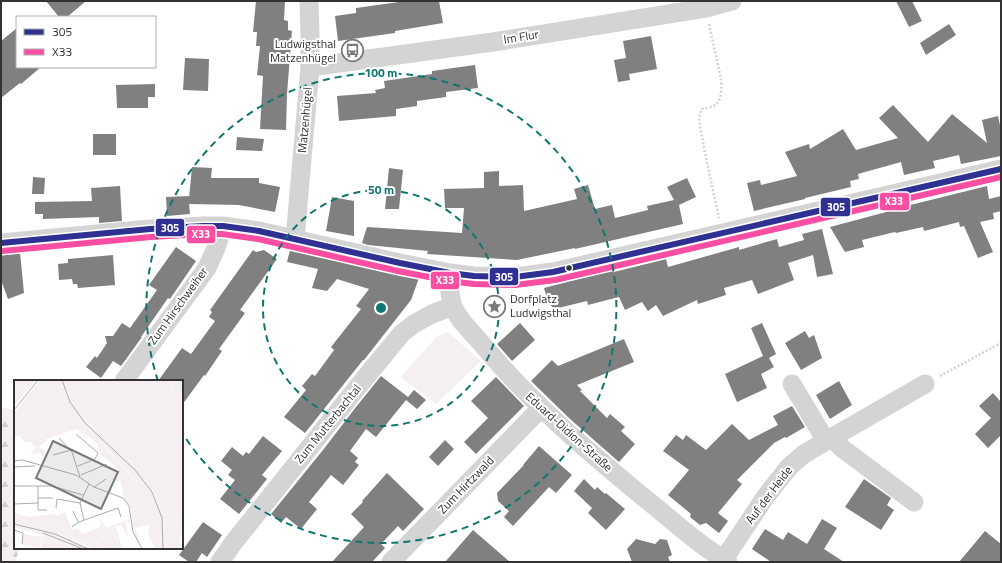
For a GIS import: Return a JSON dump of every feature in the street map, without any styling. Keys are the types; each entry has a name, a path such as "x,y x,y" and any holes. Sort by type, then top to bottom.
{"street":[{"name":"Matzenhügel","path":"295,239 310,67 309,1"},
{"name":"Im Flur","path":"310,67 493,42 706,8 732,1"},
{"path":"1,243 150,229 223,226 259,231 450,273 474,276 515,277 552,272 1001,169"},
{"name":"Zum Hirschweiher","path":"125,380 206,268 216,248 223,226"},
{"name":"Eduard-Didion-Straße","path":"450,273 449,288 453,306 460,319 541,408 594,455 695,539 726,561"},
{"name":"Zum Mutterbachtal","path":"220,562 356,388 402,333 432,314 453,306"},
{"path":"792,384 828,440 843,449 914,502"},
{"name":"Auf der Heide","path":"726,561 766,496 788,467 804,454 926,384"},
{"name":"Zum Hirtzwald","path":"392,562 541,408"}],"path":[{"path":"706,8 722,88 718,103 715,106 702,109 699,120 722,234"},
{"path":"926,384 1001,343"}],"green space":[{"path":"448,332 481,361 436,404 401,377 437,336"},
{"path":"1,407 14,411 14,549 20,549 15,562 1,562"}],"building":[{"path":"46,1 86,1 68,16 58,16"},
{"path":"256,1 285,1 284,20 288,21 288,30 292,31 286,130 260,129 263,76 257,75 260,46 256,46 257,32 253,32"},
{"path":"406,1 439,1 443,23 395,31 395,33 338,41 335,16 356,13 356,8"},
{"path":"896,1 912,1 922,21 909,27"},
{"path":"949,24 956,35 926,55 920,43"},
{"path":"16,29 16,68 40,68 1,98 1,41"},
{"path":"651,36 657,69 629,74 630,80 618,82 614,60 626,58 623,41"},
{"path":"185,58 209,59 208,91 183,90"},
{"path":"475,65 478,88 446,92 446,97 417,101 417,106 396,109 396,116 339,121 337,96 376,93 375,90 385,88 384,81 432,74 432,71"},
{"path":"155,84 155,97 148,97 148,108 117,108 116,85"},
{"path":"893,105 928,142 952,114 987,143 982,120 998,116 1001,130 1001,156 961,164 959,155 933,161 935,168 904,175 901,162 858,174 859,179 850,181 851,187 754,211 747,183 760,180 761,185 797,176 785,152 809,144 810,149 843,129 856,150 898,138 879,118"},
{"path":"93,134 116,134 116,155 93,155"},
{"path":"237,137 264,139 262,151 236,150"},
{"path":"192,167 212,168 211,178 259,178 259,183 280,187 275,212 239,205 189,204 190,214 167,216 166,197 189,196 189,198"},
{"path":"389,168 403,170 399,209 385,209"},
{"path":"499,171 499,186 523,185 524,211 577,199 574,189 588,185 595,209 612,205 615,218 648,210 647,206 674,200 667,187 687,178 696,197 679,205 683,224 575,249 517,260 427,254 428,251 368,245 362,243 367,227 462,233 464,208 445,208 444,189 484,188 484,172"},
{"path":"33,177 45,178 44,194 32,194"},
{"path":"120,186 122,221 99,223 99,217 43,219 43,214 35,214 35,202 92,201 91,188"},
{"path":"987,186 989,199 1001,196 1001,211 993,213 994,219 980,222 993,252 978,258 964,226 960,227 959,222 924,231 923,227 862,240 864,247 845,252 830,227 890,210"},
{"path":"332,197 354,201 354,236 326,231"},
{"path":"822,229 833,274 817,277 813,255 788,263 794,280 758,294 752,280 724,288 726,295 698,304 697,300 663,316 656,305 648,311 642,302 625,310 619,297 588,305 587,301 554,309 548,302 544,288 613,269 614,272 666,259 668,267 739,247 739,250 777,239 779,247 804,240 802,234"},
{"path":"176,247 196,261 170,299 168,298 121,366 113,361 101,378 86,367 95,356 97,358 107,343 105,336 113,336 122,323 130,328 157,290 149,285"},
{"path":"253,250 256,252 264,250 277,259 240,310 245,313 219,349 222,351 205,376 204,375 183,404 183,380 159,380 182,348 191,354 215,321 209,317 212,312 210,310"},
{"path":"290,250 419,278 411,300 305,433 284,417 306,390 302,386 312,374 315,376 334,350 331,347 361,309 356,306 369,289 337,279 327,291 312,288 318,269 287,262"},
{"path":"20,252 24,293 8,299 1,280 1,254"},
{"path":"113,255 115,285 78,288 77,284 73,284 72,279 59,280 58,264 68,263 68,259"},
{"path":"520,323 535,340 512,361 497,344"},
{"path":"762,323 776,354 769,358 774,367 761,374 767,388 737,402 725,374 763,356 751,328"},
{"path":"805,331 809,338 814,335 822,358 801,370 785,343"},
{"path":"624,339 634,362 577,385 582,390 580,391 607,418 610,414 625,427 621,431 635,444 619,462 570,419 531,381 552,360 558,366"},
{"path":"381,376 408,397 414,390 426,400 417,409 406,400 376,437 366,429 350,451 358,458 355,462 359,465 343,485 331,475 309,502 317,509 301,529 286,517 281,523 271,514"},
{"path":"496,377 524,406 476,454 464,442 488,418 471,401"},
{"path":"839,381 852,405 830,419 816,395"},
{"path":"993,393 1001,402 1001,435 988,448 975,434 991,418 979,406"},
{"path":"792,406 805,427 774,443 737,480 742,484 718,513 728,521 719,533 706,523 700,525 690,517 691,514 668,495 689,470 663,451 676,435 683,440 686,435 706,450 732,424 749,440 778,425 773,416"},
{"path":"263,436 282,451 262,475 267,479 239,514 220,499 235,480 228,475 232,470 221,461 232,447 243,456 246,452 249,454"},
{"path":"445,440 454,449 438,466 429,457"},
{"path":"539,446 572,475 556,493 549,487 513,526 504,517 509,511 498,501 497,493 524,465"},
{"path":"387,473 424,509 403,531 398,526 381,544 385,548 372,562 332,562 364,527 351,514"},
{"path":"584,479 595,490 597,487 625,509 606,530 588,513 592,508 574,491"},
{"path":"864,479 891,498 887,505 894,510 881,530 845,507"},
{"path":"822,519 837,528 824,549 844,562 771,562 752,549 765,529 783,540 788,532 807,544"},
{"path":"203,522 222,535 207,557 202,553 196,562 189,562 179,555"},
{"path":"473,530 510,562 445,562"},
{"path":"985,531 1001,544 1001,562 959,562"},
{"path":"636,539 655,544 660,539 667,540 672,555 668,557 670,562 632,562 627,549"}],"transit line":[{"name":"305","path":"1,243 150,229 223,226 259,231 450,273 474,276 515,277 553,272 1001,169"},
{"name":"X33","path":"2,251 151,237 222,234 258,239 449,281 474,284 515,285 555,280 1001,177"}],"place":[{"name":"Ludwigsthal Matzenhügel","path":"352,51"},
{"name":"Dorfplatz Ludwigsthal","path":"494,306"}]}
